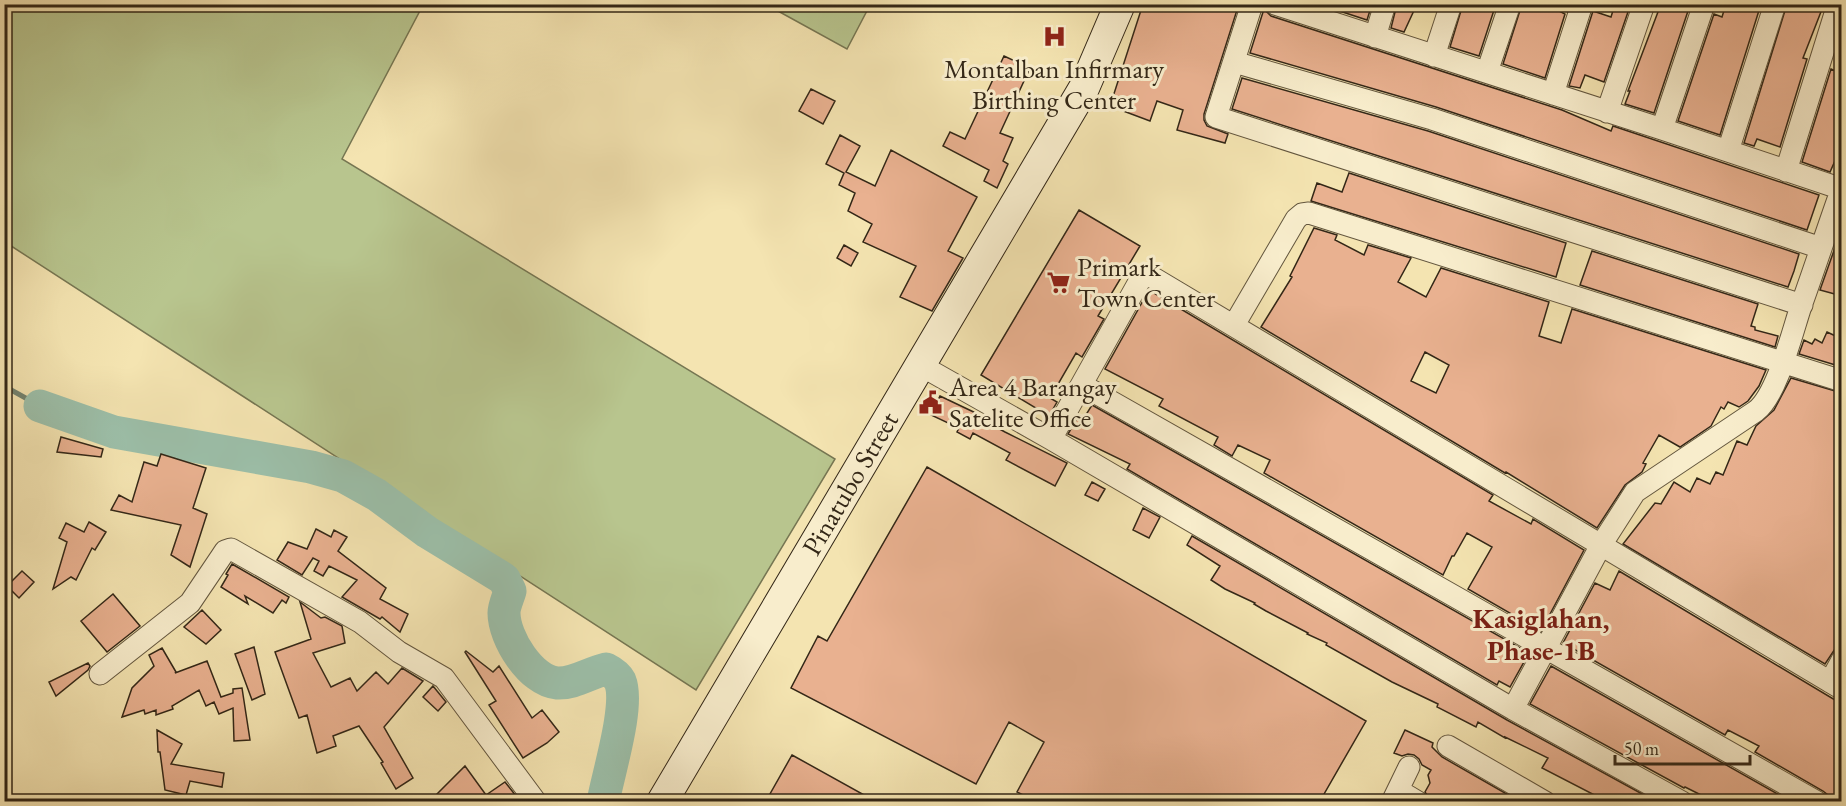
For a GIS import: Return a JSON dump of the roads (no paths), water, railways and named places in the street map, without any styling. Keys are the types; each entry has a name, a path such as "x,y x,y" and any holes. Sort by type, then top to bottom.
{"street":[{"name":"Pinatubo Street","path":"662,801 1084,88 1120,4"},
{"path":"1252,4 1216,117 1802,305"},
{"path":"1275,4 1312,10 1375,37 1841,189 1783,362 1763,406 1635,492 1601,545 1513,709"},
{"path":"1375,37 1385,4"},
{"path":"1434,56 1451,4"},
{"path":"1487,72 1510,4"},
{"path":"1553,94 1582,4"},
{"path":"1607,112 1644,4"},
{"path":"1662,129 1704,4"},
{"path":"1728,151 1775,4"},
{"path":"1786,171 1838,4"},
{"path":"1234,62 1432,119 1821,248"},
{"path":"1234,325 1296,219 1302,214 1309,213 1842,381"},
{"path":"1051,438 1140,280 1145,276 1152,277 1836,686 1842,660"},
{"path":"920,365 1051,438 1513,709 1682,801"},
{"path":"1082,385 1816,801"},
{"path":"99,674 190,603 225,551 231,549 360,622 399,652 444,678 536,801"},
{"path":"1448,746 1545,801"},
{"path":"1409,767 1395,796 1418,801"}],"waterway":[{"path":"4,386 40,406"},
{"path":"40,406 114,432 311,467 343,476 377,495 427,532 504,579 510,591 505,605 505,623 514,646 529,667 538,675 547,680 563,683 606,669 620,681 622,692 620,722 603,802"}],"place":[{"name":"Montalban Infirmary Birthing Center","path":"1054,37"},
{"name":"Primark Town Center","path":"1059,283"},
{"name":"Area 4 Barangay Satelite Office","path":"931,403"}],"district":[{"name":"Kasiglahan, Phase-1B","path":"1541,634"}]}
